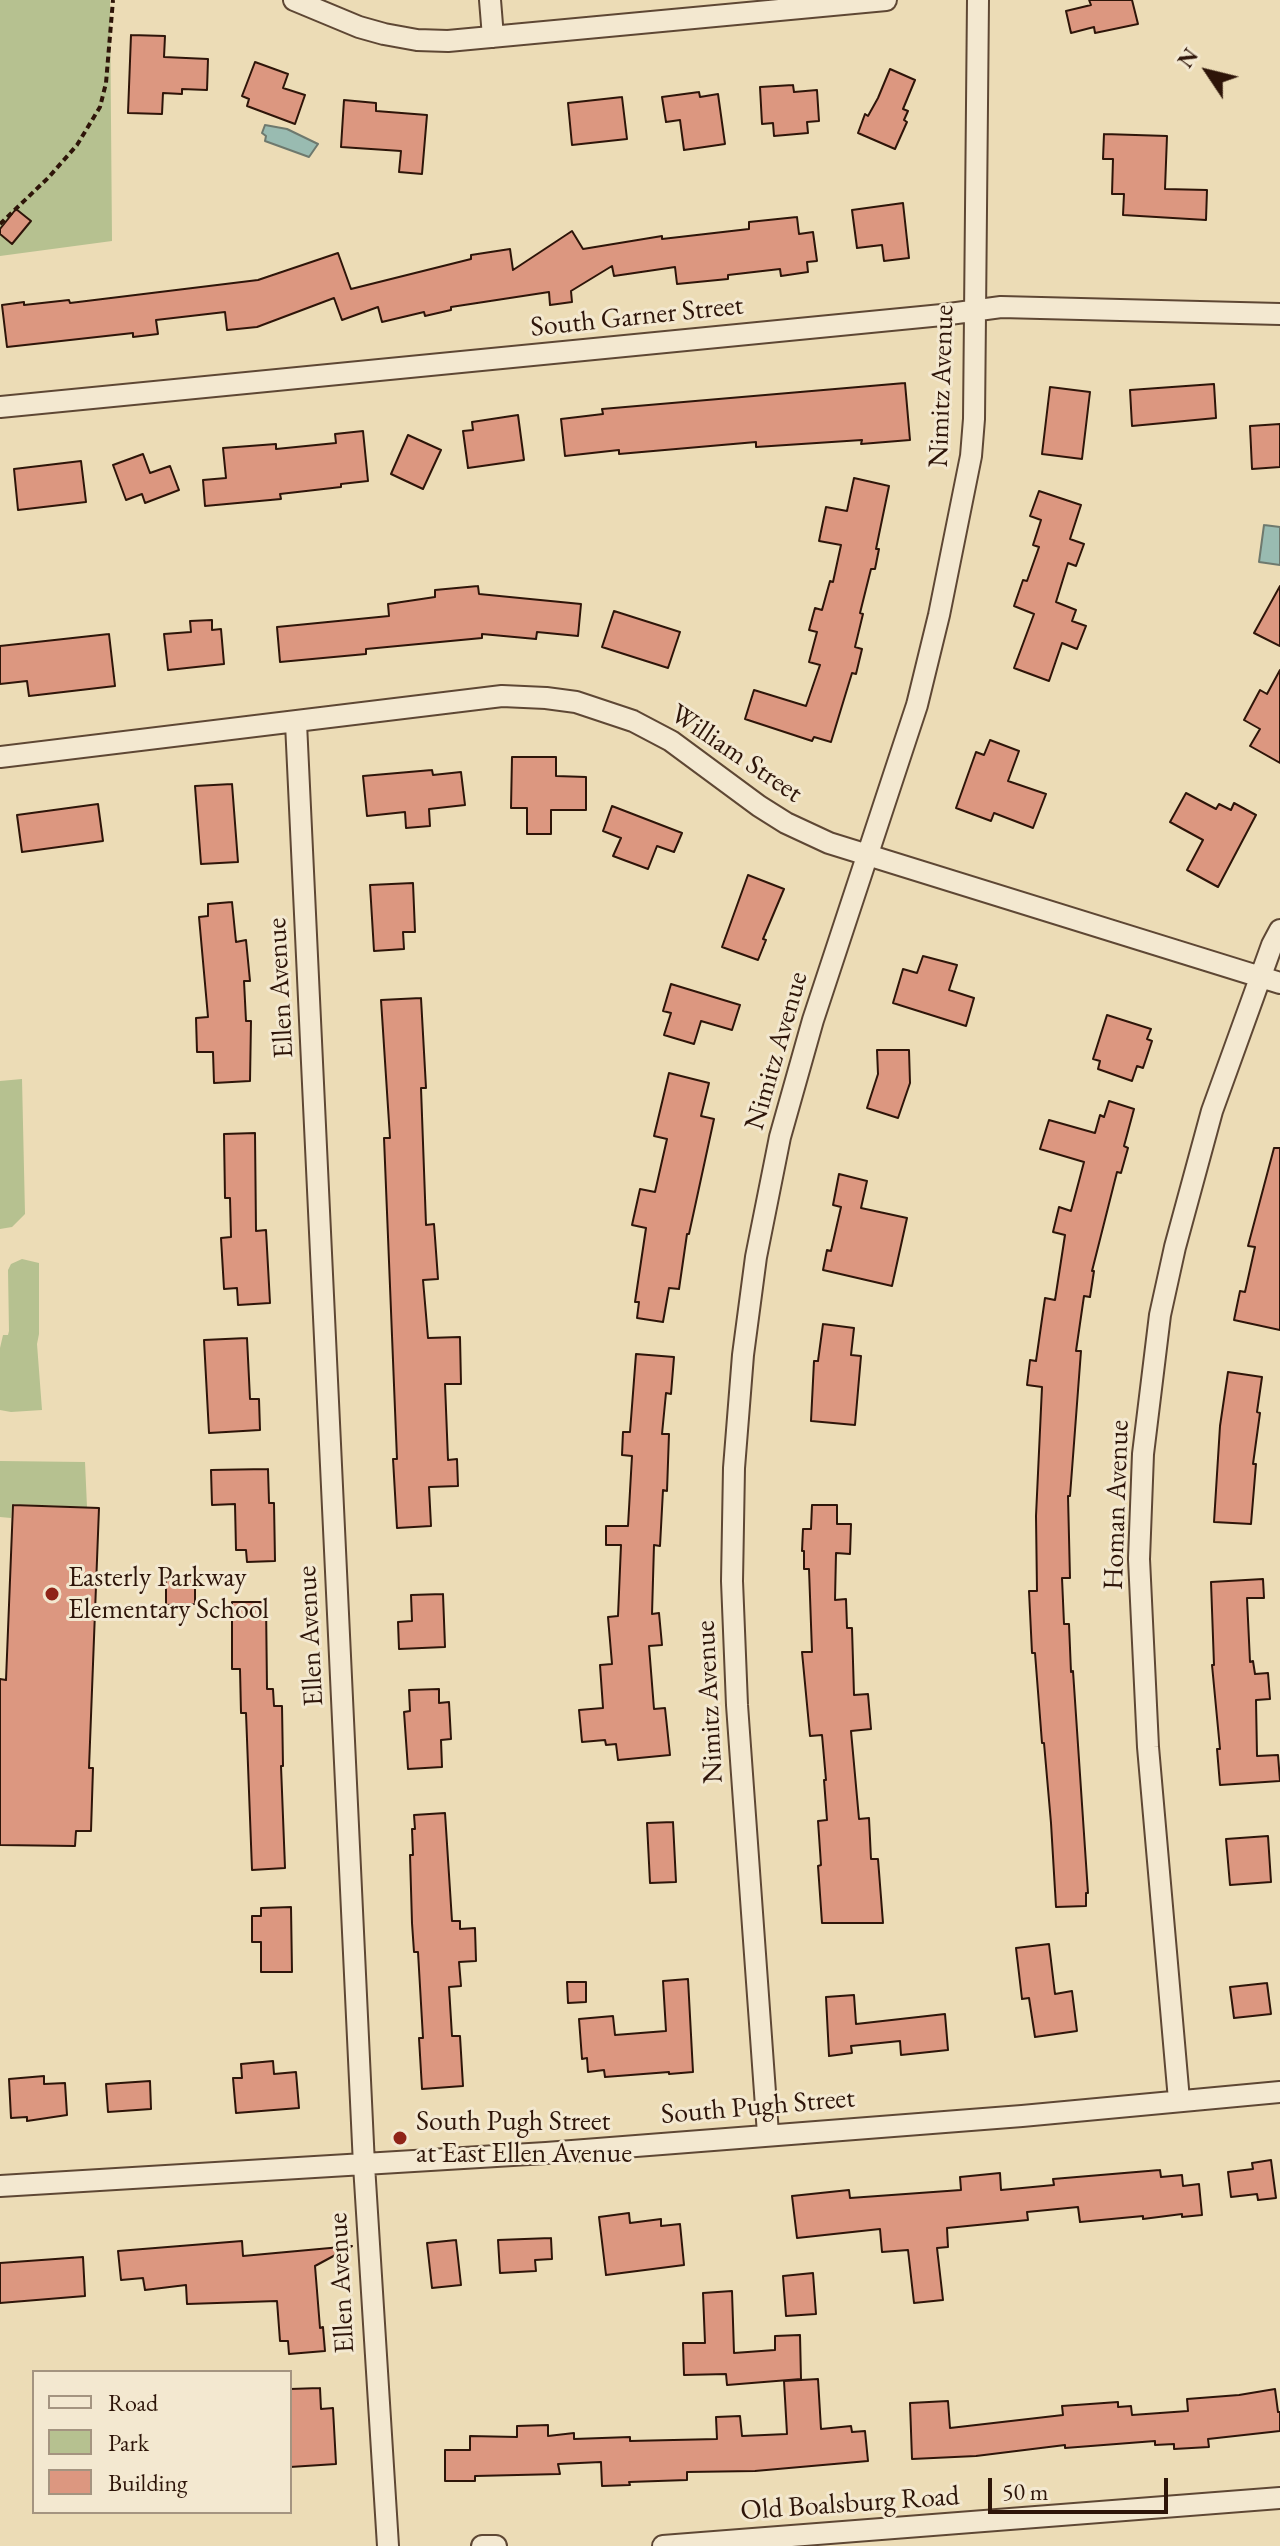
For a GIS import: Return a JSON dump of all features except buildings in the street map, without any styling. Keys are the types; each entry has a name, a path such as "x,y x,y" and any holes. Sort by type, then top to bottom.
{"street":[{"path":"294,0 359,27 417,40 493,37 886,0"},
{"path":"490,0 493,37"},
{"name":"Nimitz Avenue","path":"768,2134 737,1705 732,1581 734,1468 743,1355 756,1257 780,1137 813,1020 917,705 971,456 974,419 978,0"},
{"name":"South Garner Street","path":"0,407 1001,307 1280,314"},
{"name":"William Street","path":"0,757 502,696 576,702 633,721 671,741 786,823 829,843 1270,980"},
{"name":"Ellen Avenue","path":"296,723 364,2165 388,2546"},
{"name":"Homan Avenue","path":"1179,2100 1148,1747 1139,1559 1143,1454 1160,1315 1175,1247 1212,1111 1270,980 1280,930"},
{"name":"South Pugh Street","path":"0,2186 364,2165 1022,2116 1280,2092"},
{"name":"Old Boalsburg Road","path":"663,2546 1280,2498"},
{"path":"482,2546 496,2546"}],"path":[{"path":"0,224 67,156 100,107 106,83 113,0"}],"green space":[{"path":"0,0 110,0 112,241 0,256"},
{"path":"22,1079 25,1214 12,1227 0,1229 0,1081"},
{"path":"22,1259 39,1263 37,1344 42,1410 11,1412 0,1410 0,1348 3,1335 8,1335 9,1331 8,1270 11,1264"},
{"path":"0,1461 85,1462 87,1507 12,1504 11,1518 0,1517"}],"water":[{"path":"265,125 287,129 318,144 309,157 265,141 266,136 262,133"},
{"path":"1264,525 1280,527 1280,565 1259,562"}],"place":[{"name":"Easterly Parkway Elementary School","path":"52,1594"},
{"name":"South Pugh Street at East Ellen Avenue","path":"400,2138"}]}
